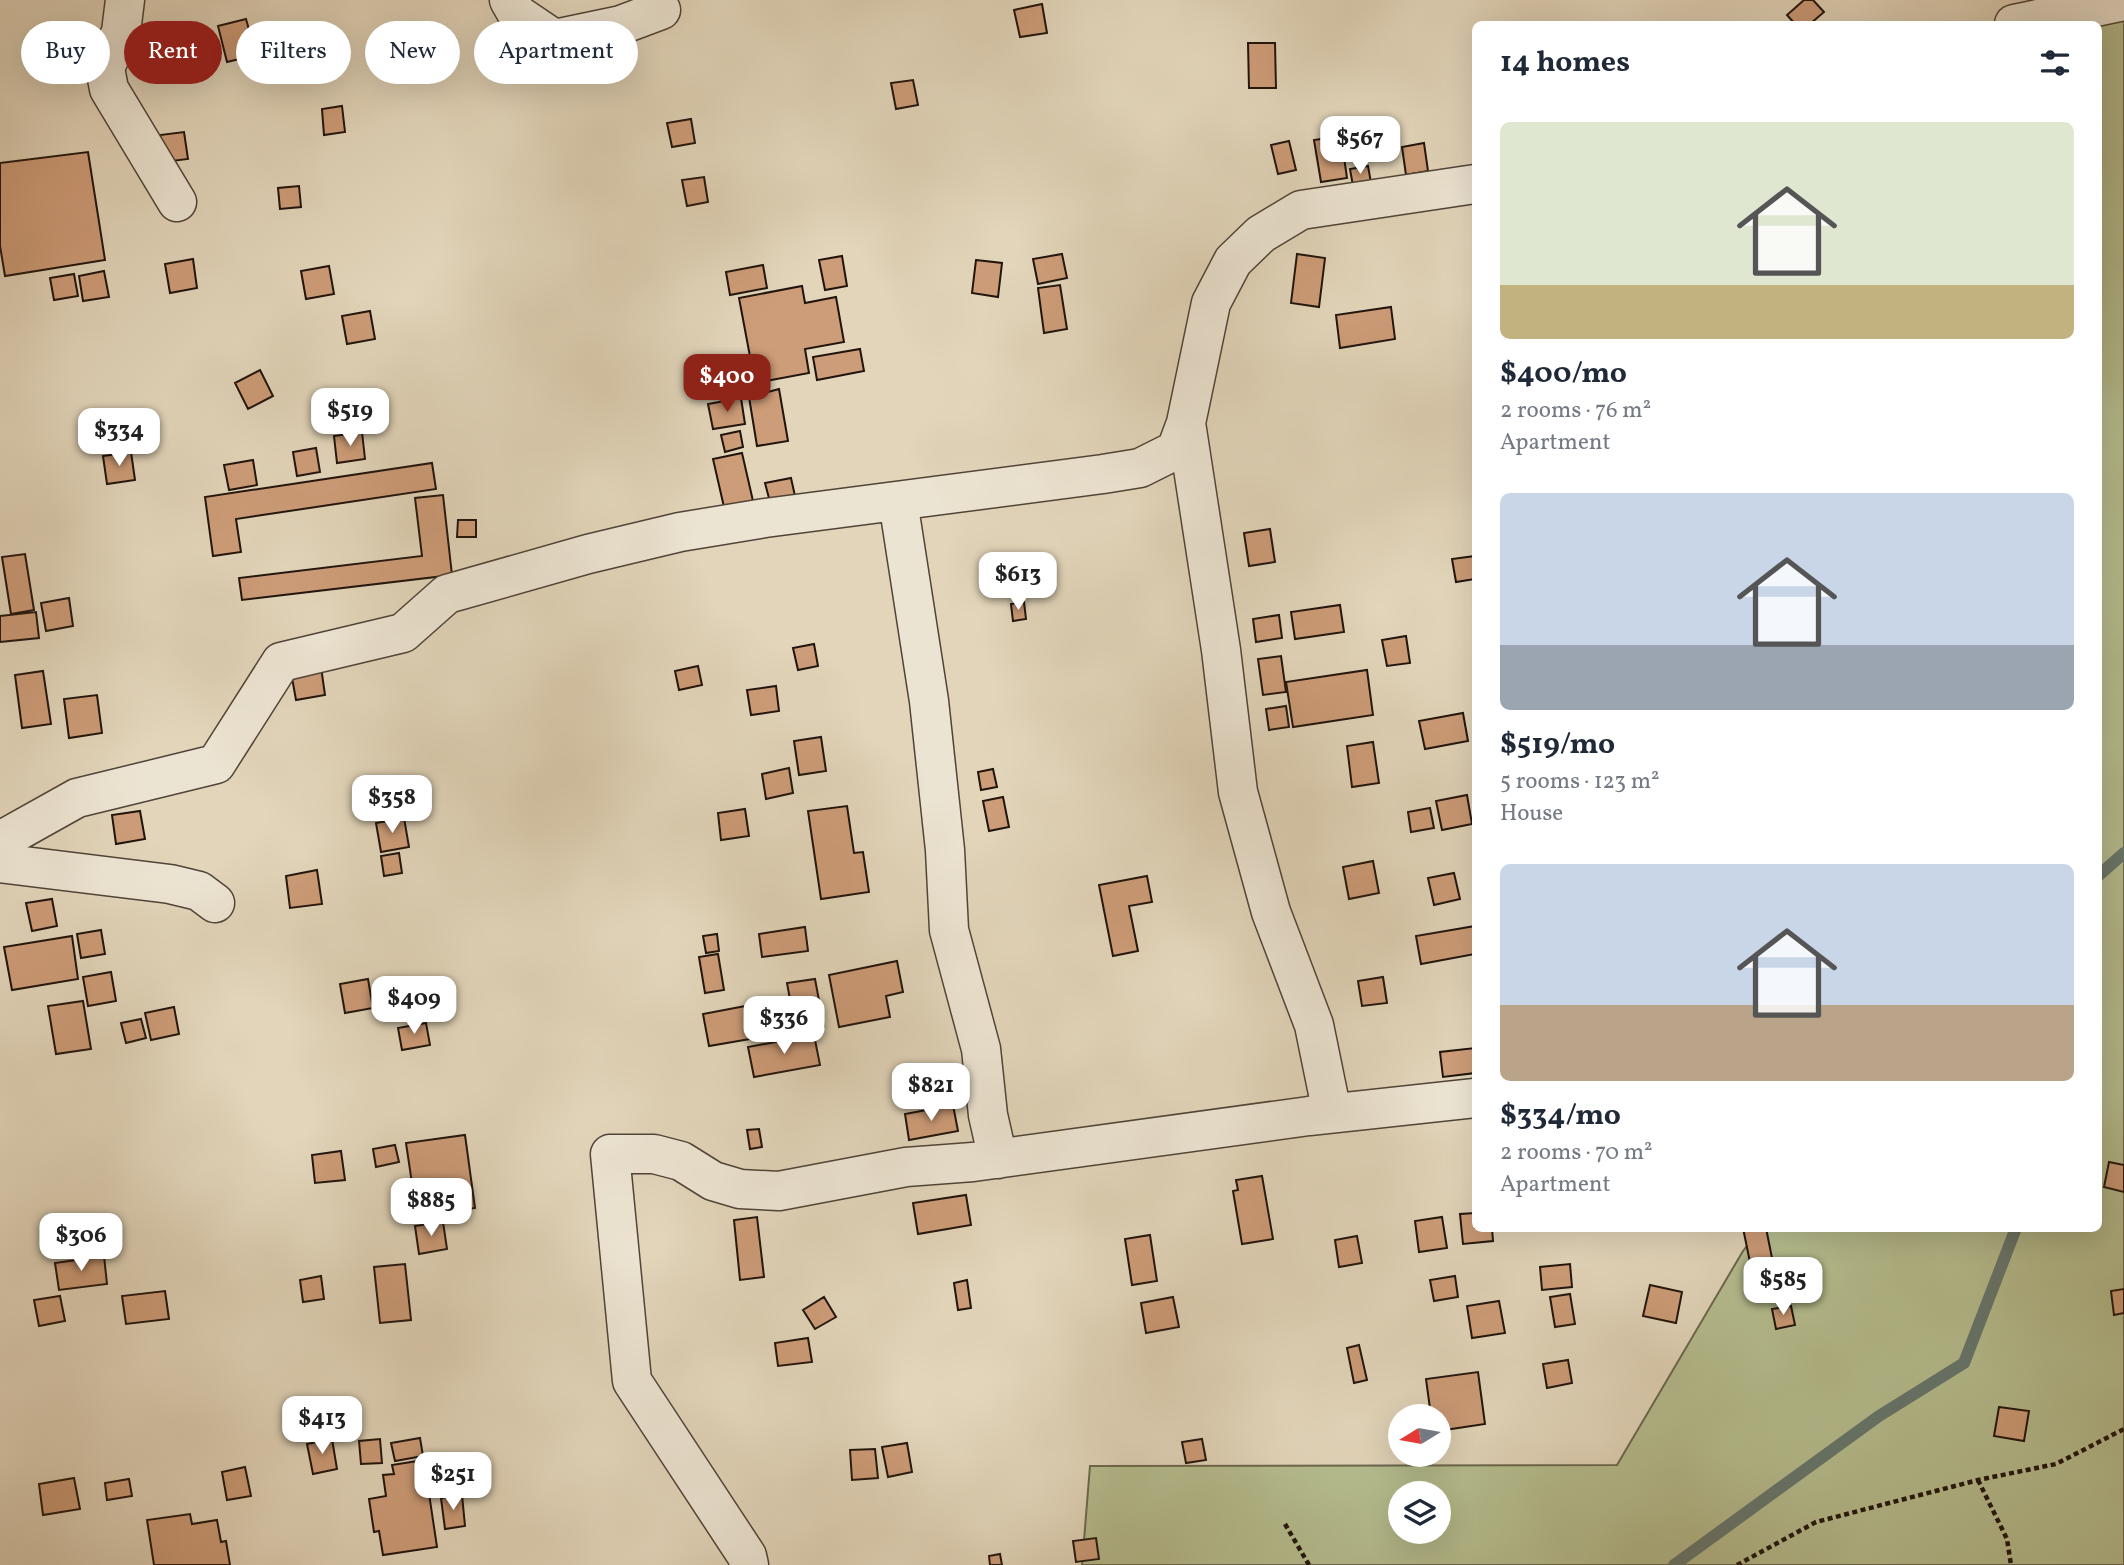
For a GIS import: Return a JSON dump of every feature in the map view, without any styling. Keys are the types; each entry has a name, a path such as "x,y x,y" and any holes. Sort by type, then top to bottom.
{"street":[{"path":"125,0 121,32 105,68 109,89 177,202"},
{"path":"509,0 517,13 554,39 621,25 661,10"},
{"path":"2028,21 2124,1"},
{"path":"0,841 77,798 216,764 281,662 403,633 447,594 588,554 680,532 1140,468 1176,450 1186,423 1211,303 1233,261 1261,234 1301,210 1472,184"},
{"path":"1186,423 1221,650 1238,792 1271,912 1314,1025 1332,1113"},
{"path":"898,501 929,701 945,850 949,930 981,1049 988,1115 998,1159"},
{"path":"0,863 170,884 200,891 215,903"},
{"path":"748,1565 747,1556 632,1381 610,1154 654,1154 681,1161 713,1181 740,1189 779,1191 906,1167 998,1159 1332,1113 1472,1098"}],"path":[{"path":"1737,1565 1816,1522 1978,1480 2056,1464 2124,1429"},
{"path":"1978,1480 2007,1539 2011,1565"},
{"path":"1285,1524 1309,1565"}],"green space":[{"path":"2124,0 2124,1565 1082,1565 1090,1466 1617,1465 1743,1251 1758,1232 2102,1232 2101,21"}],"building":[{"path":"1804,0 1813,0 1824,12 1814,21 1792,21 1787,15"},
{"path":"1042,4 1047,33 1020,37 1014,10"},
{"path":"236,22 236,60 227,62 222,42 222,25"},
{"path":"1248,43 1275,43 1276,88 1249,88"},
{"path":"913,80 918,105 896,109 891,83"},
{"path":"342,106 345,132 324,135 322,109"},
{"path":"691,119 695,143 672,147 667,123"},
{"path":"184,132 188,159 164,162 160,135"},
{"path":"1341,136 1347,178 1321,182 1314,140"},
{"path":"1289,141 1296,170 1278,174 1271,145"},
{"path":"1424,143 1428,171 1406,175 1402,147"},
{"path":"88,152 105,260 5,276 0,246 0,163"},
{"path":"1368,166 1371,183 1353,186 1350,169"},
{"path":"704,177 708,202 687,206 682,180"},
{"path":"299,186 301,207 280,209 278,188"},
{"path":"1062,254 1067,278 1038,284 1033,259"},
{"path":"1297,254 1325,258 1319,307 1291,303"},
{"path":"842,256 847,286 825,290 819,260"},
{"path":"193,259 197,288 170,293 165,264"},
{"path":"976,260 1002,263 998,297 972,293"},
{"path":"763,265 767,288 730,295 726,272"},
{"path":"329,266 334,294 306,299 301,271"},
{"path":"104,271 109,297 83,301 79,276"},
{"path":"74,274 78,296 54,300 50,278"},
{"path":"1060,285 1067,329 1044,333 1038,288"},
{"path":"802,286 805,303 836,297 844,342 805,349 809,373 755,383 739,298"},
{"path":"1391,307 1395,339 1340,348 1336,315"},
{"path":"370,311 375,339 347,344 342,316"},
{"path":"860,349 864,371 817,380 813,357"},
{"path":"260,370 273,396 248,409 235,383"},
{"path":"779,389 788,441 757,446 749,397"},
{"path":"741,398 745,424 713,429 708,404"},
{"path":"122,415 130,447 108,452 101,419"},
{"path":"740,431 743,447 725,452 721,435"},
{"path":"362,432 365,459 337,463 334,436"},
{"path":"316,448 320,472 297,476 293,452"},
{"path":"131,452 135,480 107,484 103,456"},
{"path":"742,453 753,501 724,507 713,459"},
{"path":"253,460 257,485 229,490 224,465"},
{"path":"432,463 436,489 236,519 241,552 213,556 205,497"},
{"path":"791,478 795,496 770,502 765,483"},
{"path":"443,495 452,575 242,600 239,578 422,556 415,498"},
{"path":"458,520 476,520 476,537 457,537"},
{"path":"1270,529 1275,562 1249,566 1244,533"},
{"path":"25,554 34,610 11,614 2,557"},
{"path":"1472,556 1472,579 1456,582 1452,559"},
{"path":"69,598 73,626 46,631 41,603"},
{"path":"1024,602 1026,619 1013,621 1011,604"},
{"path":"1340,605 1344,632 1295,639 1291,612"},
{"path":"36,612 39,638 0,642 0,616"},
{"path":"1279,615 1282,638 1256,642 1253,619"},
{"path":"1406,636 1410,663 1387,666 1382,640"},
{"path":"814,644 818,666 798,670 793,648"},
{"path":"1281,656 1286,692 1263,695 1258,659"},
{"path":"698,666 702,685 679,690 675,671"},
{"path":"321,667 325,695 296,700 291,672"},
{"path":"1367,670 1373,715 1293,727 1286,682"},
{"path":"43,671 51,724 22,728 15,675"},
{"path":"776,686 779,711 751,715 747,690"},
{"path":"97,695 102,733 69,738 64,699"},
{"path":"1286,706 1289,727 1269,730 1266,709"},
{"path":"1463,713 1468,741 1425,749 1419,721"},
{"path":"821,737 826,771 799,775 794,741"},
{"path":"1373,742 1379,783 1352,787 1347,746"},
{"path":"789,768 793,793 766,799 762,774"},
{"path":"993,769 997,787 981,790 978,772"},
{"path":"1467,795 1472,824 1442,830 1436,801"},
{"path":"1003,797 1009,827 989,831 983,801"},
{"path":"847,806 854,853 863,852 869,892 821,899 808,811"},
{"path":"1430,808 1434,828 1411,832 1408,812"},
{"path":"745,809 749,836 721,840 718,813"},
{"path":"140,811 145,839 116,844 112,815"},
{"path":"404,818 409,847 381,852 376,823"},
{"path":"399,853 402,873 384,876 381,856"},
{"path":"1373,861 1379,893 1349,899 1343,867"},
{"path":"317,870 322,904 290,908 286,876"},
{"path":"1454,873 1460,899 1434,905 1428,878"},
{"path":"1147,876 1152,902 1129,906 1138,951 1113,956 1099,885"},
{"path":"52,899 57,926 32,931 26,903"},
{"path":"805,927 808,951 762,957 759,934"},
{"path":"1472,927 1472,955 1421,964 1416,936"},
{"path":"101,930 105,954 81,958 77,934"},
{"path":"717,934 719,951 706,953 703,936"},
{"path":"72,936 78,979 12,990 4,947"},
{"path":"718,954 724,990 705,993 699,957"},
{"path":"897,961 903,992 886,996 890,1017 839,1027 829,975"},
{"path":"111,972 116,1001 88,1006 83,977"},
{"path":"1383,977 1387,1003 1362,1006 1358,981"},
{"path":"368,979 373,1008 345,1013 340,984"},
{"path":"815,979 824,1027 771,1037 767,1010 791,1005 787,983"},
{"path":"83,1001 91,1049 56,1054 48,1006"},
{"path":"756,1004 762,1037 709,1046 703,1014"},
{"path":"174,1007 179,1034 151,1040 145,1013"},
{"path":"141,1019 146,1038 126,1043 121,1023"},
{"path":"426,1023 430,1045 402,1050 398,1028"},
{"path":"814,1035 820,1065 754,1077 748,1047"},
{"path":"1472,1048 1472,1073 1443,1077 1440,1052"},
{"path":"953,1105 958,1131 909,1140 905,1114"},
{"path":"759,1129 762,1147 750,1149 747,1130"},
{"path":"465,1135 475,1208 417,1217 406,1143"},
{"path":"395,1145 399,1162 376,1167 373,1149"},
{"path":"341,1151 345,1180 315,1183 312,1155"},
{"path":"2109,1162 2124,1165 2124,1192 2104,1187"},
{"path":"1262,1176 1273,1239 1242,1244 1233,1191 1238,1190 1236,1180"},
{"path":"966,1195 971,1225 918,1234 913,1203"},
{"path":"1472,1213 1472,1232 1492,1232 1493,1241 1463,1244 1460,1214"},
{"path":"757,1217 764,1277 740,1280 734,1220"},
{"path":"1442,1217 1447,1248 1419,1252 1415,1221"},
{"path":"443,1222 447,1249 419,1254 415,1226"},
{"path":"1744,1232 1767,1232 1775,1273 1753,1277"},
{"path":"1150,1235 1157,1281 1132,1285 1125,1239"},
{"path":"1357,1236 1362,1263 1339,1267 1335,1240"},
{"path":"104,1256 107,1284 59,1290 55,1263"},
{"path":"405,1264 411,1320 380,1323 374,1267"},
{"path":"1570,1264 1572,1287 1542,1290 1540,1267"},
{"path":"321,1276 324,1299 303,1302 300,1280"},
{"path":"1455,1276 1458,1297 1434,1301 1430,1280"},
{"path":"967,1280 971,1308 958,1310 954,1283"},
{"path":"1650,1285 1682,1292 1676,1323 1643,1316"},
{"path":"2124,1289 2124,1313 2114,1315 2111,1291"},
{"path":"165,1291 169,1319 126,1324 122,1296"},
{"path":"1570,1294 1575,1324 1555,1327 1550,1297"},
{"path":"60,1296 65,1321 39,1326 34,1300"},
{"path":"824,1297 836,1317 815,1329 803,1310"},
{"path":"1173,1297 1179,1327 1146,1333 1141,1303"},
{"path":"1499,1301 1505,1333 1472,1338 1467,1306"},
{"path":"1791,1306 1795,1325 1776,1329 1772,1309"},
{"path":"808,1338 812,1362 778,1366 775,1343"},
{"path":"1359,1345 1367,1380 1354,1383 1347,1348"},
{"path":"1568,1360 1572,1383 1547,1388 1543,1364"},
{"path":"1478,1372 1485,1424 1451,1429 1451,1404 1429,1404 1426,1379"},
{"path":"1999,1407 2029,1411 2024,1441 1994,1436"},
{"path":"420,1438 423,1456 395,1461 391,1443"},
{"path":"332,1439 337,1469 313,1474 307,1444"},
{"path":"380,1439 382,1463 361,1464 359,1441"},
{"path":"1202,1439 1206,1460 1186,1463 1182,1442"},
{"path":"907,1443 912,1472 888,1477 882,1447"},
{"path":"875,1449 878,1478 852,1480 850,1450"},
{"path":"424,1460 437,1547 383,1555 379,1531 374,1532 369,1499 386,1496 383,1475 394,1474 392,1465"},
{"path":"245,1467 251,1496 227,1500 222,1472"},
{"path":"74,1478 80,1509 43,1515 39,1484"},
{"path":"129,1479 132,1496 107,1500 105,1483"},
{"path":"462,1495 465,1526 445,1529 441,1498"},
{"path":"190,1514 192,1524 217,1520 221,1542 226,1541 230,1565 154,1565 147,1520"},
{"path":"1096,1538 1099,1559 1076,1562 1073,1541"},
{"path":"1000,1554 1002,1565 990,1565 989,1556"}],"waterway":[{"path":"2102,872 2124,853"},
{"path":"1674,1565 1879,1416 1964,1363 2014,1232"}]}
